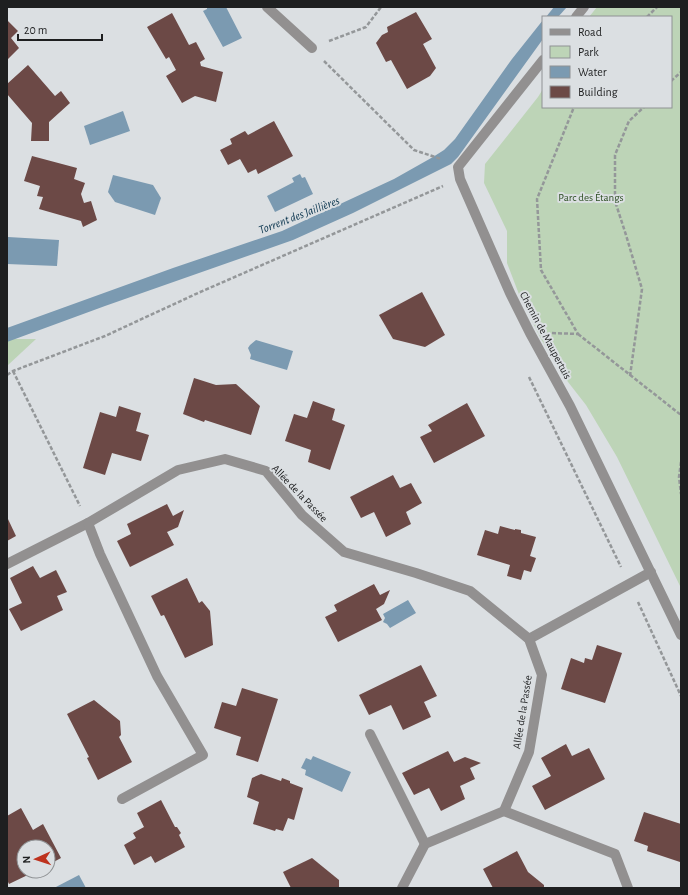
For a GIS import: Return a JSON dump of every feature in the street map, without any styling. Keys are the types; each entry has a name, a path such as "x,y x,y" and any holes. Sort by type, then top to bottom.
{"street":[{"path":"267,7 312,48"},
{"path":"577,16 584,7"},
{"path":"460,179 458,167 542,61"},
{"name":"Chemin de Maupertuis","path":"460,179 510,293 570,406 681,635"},
{"name":"Allée de la Passée","path":"7,564 88,523 178,470 225,459 266,471 302,515 344,552 416,573 470,591 529,639 542,675 529,752 504,811"},
{"path":"88,523 100,554 157,676 204,755 122,799"},
{"path":"529,639 651,572"},
{"path":"370,734 425,844"},
{"path":"402,888 425,844 504,811 615,854 628,888"}],"path":[{"path":"381,7 366,27 312,48 414,150 448,162"},
{"path":"648,16 657,7"},
{"path":"672,80 681,72"},
{"path":"574,108 537,199 541,270 578,334 681,415"},
{"path":"630,376 642,289 615,201 615,155 629,121 643,108"},
{"path":"7,375 13,371 104,336 198,293 460,179"},
{"path":"530,333 578,334"},
{"path":"526,370 681,696"},
{"path":"13,371 88,523"},
{"path":"681,462 679,476 681,494"}],"green space":[{"name":"Parc des Étangs","path":"597,7 681,7 681,588 617,457 586,405 561,373 541,339 520,297 507,263 507,231 484,183 485,164 542,91 542,108 672,108 672,16 590,16"},
{"path":"7,339 36,339 7,366"}],"water":[{"path":"207,7 226,7 242,38 223,47 203,11 207,9"},
{"path":"554,7 567,7 559,16 547,16"},
{"path":"542,21 542,40 458,157 451,164 353,213 293,240 7,342 7,328 173,268 282,231 394,179 444,150 455,139 512,59"},
{"path":"123,111 130,131 90,145 84,126"},
{"path":"300,174 302,178 305,177 313,194 275,212 267,196 294,182 292,178"},
{"path":"113,175 153,185 161,198 155,215 115,202 108,192"},
{"path":"8,237 59,240 57,266 7,264"},
{"path":"256,340 293,351 287,370 250,359 251,355 248,348"},
{"path":"408,600 416,613 390,628 383,622 385,618 383,614"},
{"path":"313,756 351,772 342,792 305,775 306,770 301,768 306,758 311,760"},
{"path":"79,875 86,888 54,888"}],"building":[{"path":"416,12 432,39 423,44 436,68 430,76 407,89 391,60 386,62 376,43 382,35 388,32 387,27"},
{"path":"172,13 189,45 196,42 205,59 200,62 201,66 223,72 216,102 195,96 182,103 166,76 176,70 169,57 166,59 147,27"},
{"path":"7,20 18,31 11,38 19,48 7,60"},
{"path":"28,65 55,96 61,91 70,103 49,122 49,141 31,141 32,123 7,94 7,84"},
{"path":"274,121 293,156 258,174 256,169 248,173 240,159 228,165 220,150 232,144 230,139 245,131 248,135"},
{"path":"32,156 77,168 74,179 85,183 81,194 84,203 91,201 97,220 83,227 81,221 39,209 43,197 37,196 40,186 24,181"},
{"path":"422,292 445,335 425,347 393,339 379,315"},
{"path":"194,378 216,385 236,384 260,406 251,435 205,420 204,422 183,414"},
{"path":"313,401 335,409 332,420 345,425 330,470 308,462 311,450 285,441 294,414 307,418"},
{"path":"467,403 485,436 434,463 420,437 432,431 428,425"},
{"path":"119,406 141,413 136,431 149,435 141,461 112,453 105,475 83,468 100,412 116,417"},
{"path":"393,475 400,488 411,483 422,503 406,512 411,524 386,537 374,512 361,518 350,497"},
{"path":"167,504 173,516 184,510 178,527 167,532 174,545 130,567 117,541 131,534 127,524"},
{"path":"7,517 16,536 7,541"},
{"path":"500,526 521,530 521,533 536,537 530,556 536,558 531,572 524,570 521,580 507,576 510,565 477,555 485,530 498,534"},
{"path":"33,566 40,578 56,570 67,592 57,596 63,610 21,631 9,609 22,603 10,578"},
{"path":"187,578 199,603 202,601 210,611 213,645 185,658 164,615 161,616 151,596"},
{"path":"374,584 380,595 390,590 384,604 376,609 382,620 338,642 325,617 337,611 334,605"},
{"path":"597,645 622,653 605,703 561,689 571,658 584,663 585,658 592,660"},
{"path":"421,665 437,696 424,702 431,717 403,730 391,705 369,715 359,695"},
{"path":"242,688 278,699 258,762 236,755 241,737 214,728 222,702 236,706"},
{"path":"94,700 120,721 121,735 119,737 132,762 98,780 87,758 89,757 67,714"},
{"path":"566,744 572,756 589,748 605,779 545,810 532,786 551,776 541,758"},
{"path":"448,751 454,762 465,757 481,763 470,768 475,779 460,786 465,799 441,811 429,788 414,795 402,773"},
{"path":"261,774 281,781 282,778 303,788 294,820 288,818 283,831 276,829 275,831 253,824 259,802 247,797 252,778"},
{"path":"161,800 175,827 177,827 181,833 179,835 185,847 155,863 151,856 134,865 124,845 136,838 133,833 144,827 137,813"},
{"path":"21,808 33,830 43,824 51,839 16,839 16,879 19,879 9,884 7,880 7,816"},
{"path":"644,812 681,824 680,862 647,851 648,846 634,841"},
{"path":"56,849 61,858 56,861"},
{"path":"517,851 528,872 544,885 544,888 493,888 483,869"},
{"path":"312,858 339,880 339,888 291,888 283,872"}],"water label":[{"name":"Torrent des Jaillières","path":"299,215"}]}
